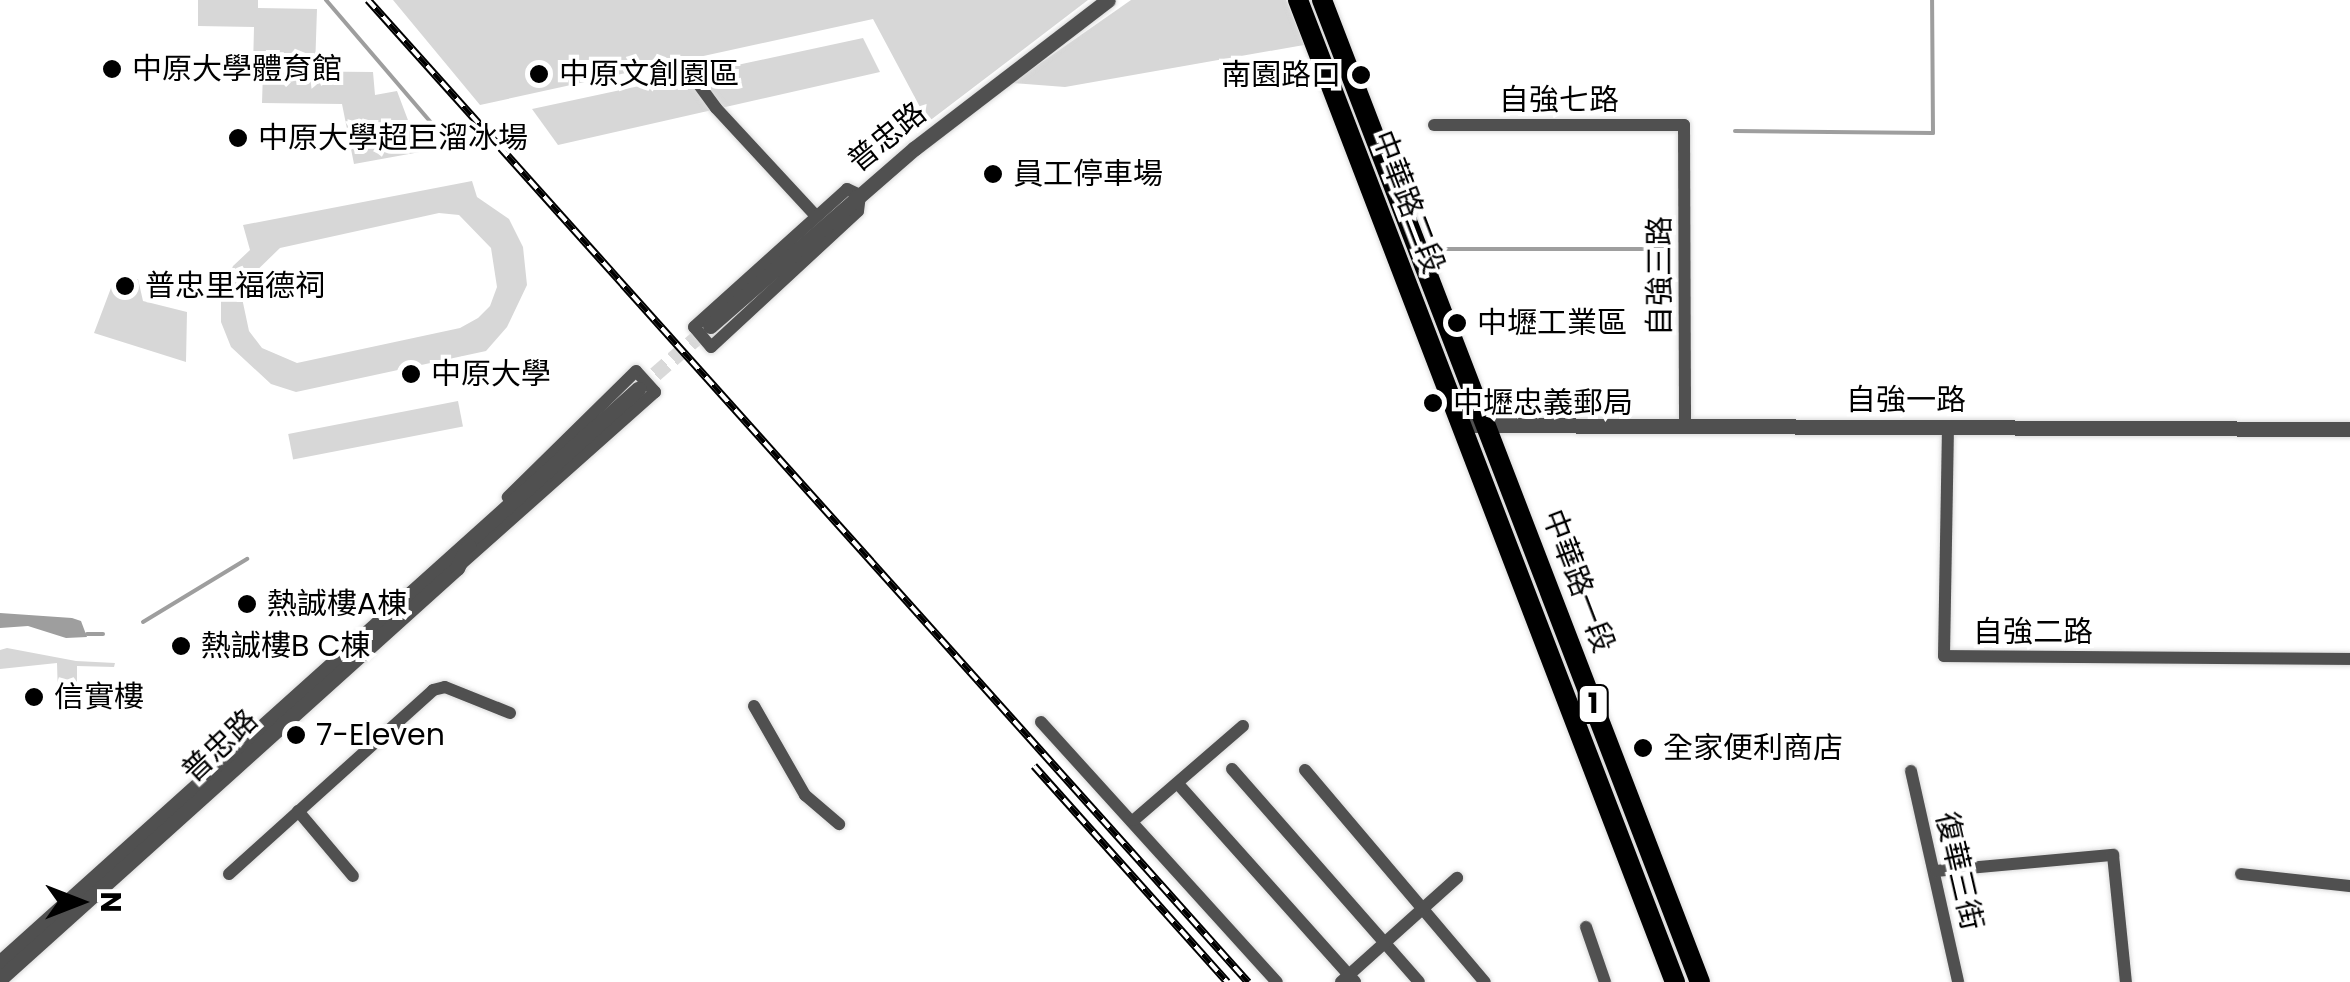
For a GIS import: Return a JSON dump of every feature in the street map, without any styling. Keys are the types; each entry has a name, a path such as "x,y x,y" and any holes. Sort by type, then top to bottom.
{"main road":[{"name":"中華路二段","path":"1298,0 1473,425"},
{"name":"中華路二段","path":"1322,0 1473,425"},
{"name":"中華路一段","path":"1473,425 1675,982"},
{"name":"中華路一段","path":"1473,425 1700,982"}],"street":[{"name":"普忠路","path":"710,326 860,194 1108,0"},
{"path":"686,67 716,108 816,216"},
{"name":"自強七路","path":"1434,126 1684,125"},
{"name":"自強三路","path":"1684,125 1686,427"},
{"path":"847,189 860,194 858,211 710,347 694,328 816,216 847,189"},
{"path":"636,371 655,392 455,561 636,371"},
{"name":"普忠路","path":"0,979 638,389"},
{"name":"自強一路","path":"1473,425 2350,428"},
{"name":"自強二路","path":"1948,427 1944,656 2350,659"},
{"name":"普忠路","path":"0,962 455,561"},
{"path":"228,874 433,690 445,687 510,713"},
{"path":"754,706 805,796 839,824"},
{"path":"1041,722 1277,982"},
{"path":"1134,820 1242,726"},
{"path":"1232,769 1420,982"},
{"path":"1304,770 1485,982"},
{"name":"復華三街","path":"1910,771 1936,871 1958,982"},
{"path":"1178,785 1348,980 1457,878"},
{"path":"298,811 353,876"},
{"path":"1936,871 2113,855 2126,982"},
{"path":"2241,874 2350,886"},
{"path":"1586,927 1605,982"}],"shaded area":[{"path":"198,0 258,0 258,8 317,9 315,69 253,68 254,27 198,26"},
{"name":"中原文創園區","path":"393,0 1088,0 928,122 873,19 480,105"},
{"path":"1131,0 1286,0 1304,45 1065,87 1012,83"},
{"path":"863,38 880,72 558,145 532,109"},
{"path":"263,71 373,72 375,95 397,91 420,152 354,164 342,104 262,103"},
{"path":"472,181 477,197 509,219 523,247 527,285 507,327 486,351 296,392 271,384 231,347 221,322 221,296 233,266 250,250 243,225","holes":["439,213 459,215 491,248 497,287 490,306 460,328 297,363 262,348 249,331 242,298 249,278 280,248"]},
{"path":"138,279 143,301 187,312 186,362 94,333 114,280"},
{"path":"458,401 463,427 293,460 288,434"},
{"path":"0,613 72,618 81,621 87,637 66,638 28,626 0,628"},
{"path":"0,650 76,661 115,663 114,667 77,666 77,698 58,697 57,663 0,669"}],"waterway":[{"path":"326,0 447,141 462,149 469,145"},
{"path":"1735,131 1933,133 1932,0"},
{"path":"1433,249 1668,249"},
{"path":"143,622 247,559"},
{"path":"87,634 103,634"}],"tunnel":[{"path":"638,389 710,326"}],"railway":[{"path":"368,0 1248,982"},
{"path":"1034,766 1227,982"}],"place":[{"name":"中原大學體育館","path":"112,69"},
{"name":"中原文創園區","path":"539,74"},
{"name":"南園路口","path":"1361,75"},
{"name":"中原大學超巨溜冰場","path":"238,138"},
{"name":"員工停車場","path":"993,174"},
{"name":"普忠里福德祠","path":"125,286"},
{"name":"中壢工業區","path":"1457,323"},
{"name":"中原大學","path":"411,374"},
{"name":"中壢忠義郵局","path":"1433,403"},
{"name":"熱誠樓A棟","path":"247,604"},
{"name":"熱誠樓B C棟","path":"181,646"},
{"name":"信實樓","path":"34,697"},
{"name":"7-Eleven","path":"296,735"},
{"name":"全家便利商店","path":"1643,748"}]}
